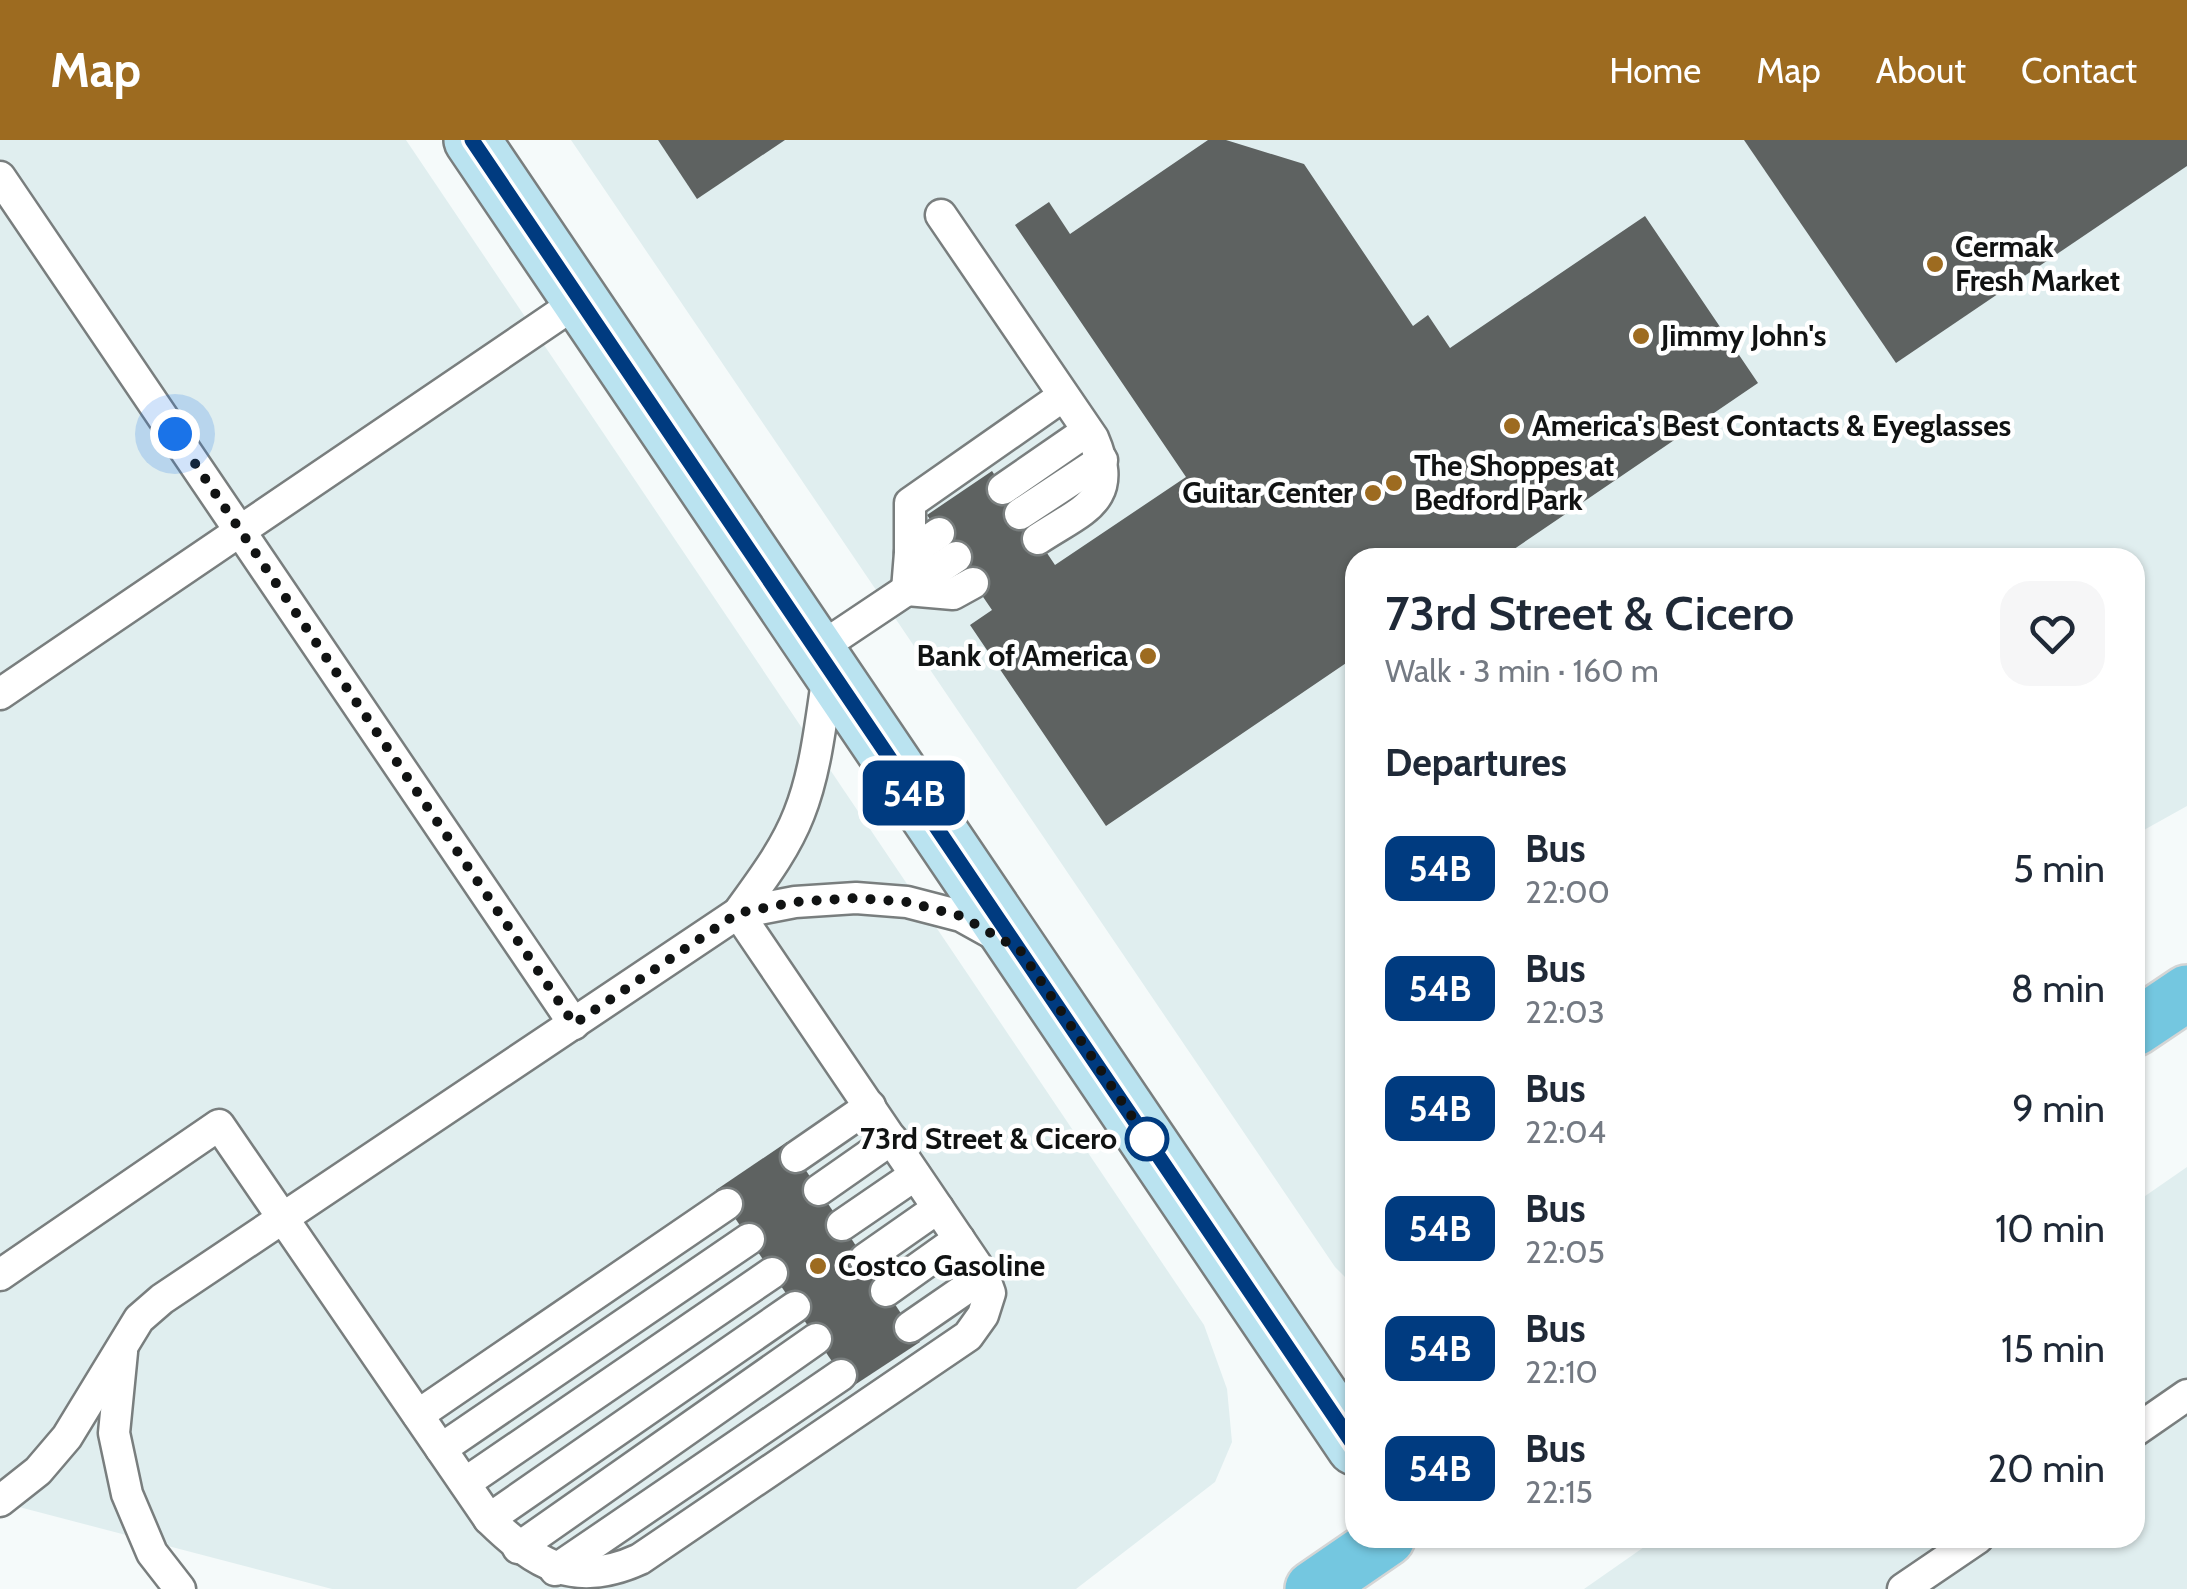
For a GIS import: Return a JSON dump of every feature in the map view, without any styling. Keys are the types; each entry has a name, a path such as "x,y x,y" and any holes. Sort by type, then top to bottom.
{"main road":[{"path":"2145,1021 2187,992"},
{"path":"1314,1589 1373,1548"}],"street":[{"path":"472,140 1345,1432"}],"lane":[{"path":"0,177 574,1024"},
{"path":"941,215 1093,438 1102,460 1104,481 1092,503 1038,539"},
{"path":"0,694 580,300"},
{"path":"907,590 910,504 1063,396"},
{"path":"1087,431 1012,502 1102,460"},
{"path":"0,1501 38,1471 67,1437 140,1319 162,1300 738,913 778,857 799,815 809,785 823,660 907,590 956,557 910,553"},
{"path":"738,913 795,902 856,898 907,902 961,916 1020,950"},
{"path":"0,1274 219,1125 489,1519 518,1548 555,1570 593,1574 619,1570 968,1336 983,1315 990,1294 984,1276 960,1239 738,913"},
{"path":"796,1157 870,1106"},
{"path":"819,1190 892,1139"},
{"path":"842,1225 915,1175"},
{"path":"418,1415 726,1204"},
{"path":"865,1259 938,1208"},
{"path":"441,1449 749,1238"},
{"path":"886,1291 960,1239"},
{"path":"464,1483 772,1273"},
{"path":"910,1327 984,1276"},
{"path":"489,1519 795,1306"},
{"path":"518,1548 816,1339"},
{"path":"123,1344 114,1433 126,1494 152,1553 180,1589"},
{"path":"555,1570 841,1374"},
{"path":"2145,1424 2187,1395"},
{"path":"1903,1589 1963,1548"}],"shaded area":[{"path":"0,140 406,140 1204,1325 1227,1389 1232,1442 1215,1482 1076,1589 332,1589 0,1502"},
{"name":"The Shoppes at Bedford Park","path":"571,140 2187,140 2187,806 2145,829 2145,548 1345,548 1345,1277"},
{"path":"2187,1167 2187,1589 1584,1589 1643,1548 2145,1548 2145,1196"}],"building":[{"path":"658,140 785,140 697,199"},
{"name":"The Shoppes at Bedford Park","path":"1208,140 1226,140 1304,164 1413,326 1428,315 1450,348 1645,216 1758,383 1516,548 1345,548 1345,664 1106,826 970,625 992,610 927,515 992,471 1055,565 1186,477 1015,225 1049,202 1070,234"},
{"name":"Cermak Fresh Market","path":"1744,140 2187,140 2187,166 1896,363"},
{"name":"Costco Gasoline","path":"787,1142 920,1342 850,1388 716,1190"}],"bus line":[{"name":"54B","path":"472,140 1345,1432"}],"place":[{"name":"Cermak Fresh Market","path":"1935,264"},
{"name":"Jimmy John's","path":"1641,336"},
{"name":"America's Best Contacts & Eyeglasses","path":"1512,426"},
{"name":"The Shoppes at Bedford Park","path":"1394,483"},
{"name":"Guitar Center","path":"1373,493"},
{"name":"Bank of America","path":"1148,656"},
{"name":"73rd Street & Cicero","path":"1147,1139"},
{"name":"Costco Gasoline","path":"818,1266"}],"route":[{"path":"175,434 574,1024 738,913 795,902 856,898 907,902 961,916 1020,950 1147,1139"}]}
